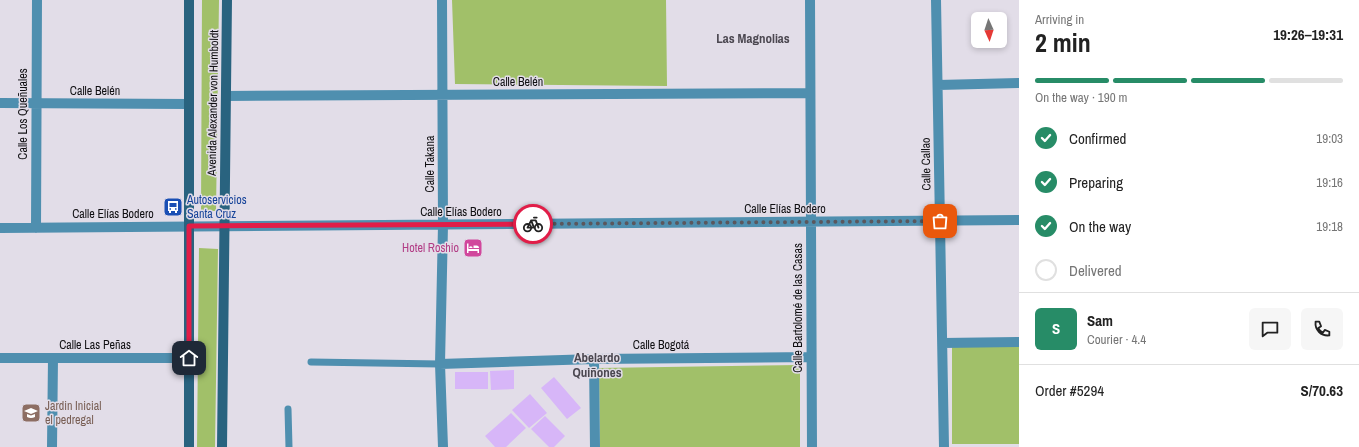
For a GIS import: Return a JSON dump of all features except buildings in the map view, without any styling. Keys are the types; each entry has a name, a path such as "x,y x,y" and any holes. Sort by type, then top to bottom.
{"main road":[{"name":"Avenida Alexander von Humboldt","path":"189,0 189,447"},
{"name":"Avenida Alexander von Humboldt","path":"222,447 227,0"}],"street":[{"name":"Calle Los Queñuales","path":"36,0 36,228"},
{"name":"Calle Takana","path":"442,0 443,225 440,364 443,447"},
{"name":"Calle Bartolomé de las Casas","path":"810,0 812,447"},
{"name":"Calle Callao","path":"936,0 944,447"},
{"path":"938,85 1019,83"},
{"name":"Calle Belén","path":"226,96 810,93"},
{"name":"Calle Belén","path":"0,103 189,104"},
{"name":"Calle Elías Bodero","path":"0,228 1019,220"},
{"path":"942,343 1019,342"},
{"name":"Calle Bogotá","path":"440,364 594,358 811,357"},
{"name":"Calle Las Peñas","path":"0,358 189,358"},
{"path":"52,358 52,447"},
{"path":"594,358 595,447"}],"lane":[{"path":"311,362 440,364"},
{"path":"288,409 289,447"}],"green space":[{"path":"202,0 219,0 216,211 201,211"},
{"path":"452,0 666,0 667,86 455,84"},
{"path":"199,248 218,249 215,447 197,447"},
{"path":"1019,343 1019,444 952,444 952,344"},
{"path":"800,365 800,447 600,447 599,368"}],"way so far":[{"path":"533,224 940,221"}],"place":[{"name":"Autoservicios Santa Cruz","path":"173,207"},
{"name":"Hotel Roshio","path":"473,248"},
{"name":"Jardin Inicial el pedregal","path":"31,413"}],"district":[{"name":"Las Magnolias","path":"753,38"},
{"name":"Abelardo Quiñones","path":"597,364"}],"route":[{"path":"189,358 189,226 533,224"}]}
